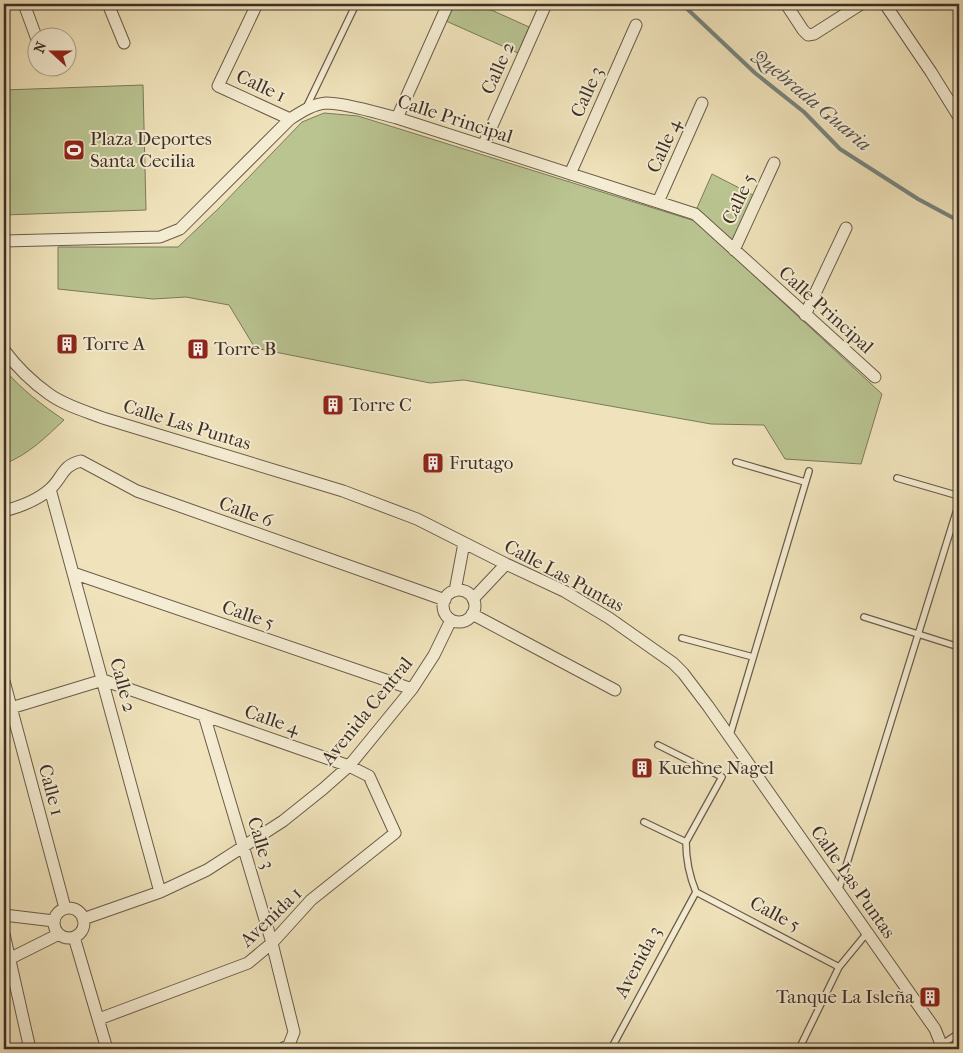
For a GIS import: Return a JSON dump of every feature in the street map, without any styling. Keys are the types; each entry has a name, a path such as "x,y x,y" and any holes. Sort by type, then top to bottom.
{"street":[{"path":"24,4 33,28"},
{"path":"108,4 124,43"},
{"name":"Calle 1","path":"257,4 218,86 290,119"},
{"path":"397,118 448,4"},
{"name":"Calle 2","path":"483,146 546,4"},
{"path":"786,4 808,35 814,34 861,4"},
{"path":"885,4 932,72 959,117"},
{"name":"Calle 3","path":"570,174 636,25"},
{"name":"Calle Principal","path":"4,240 160,237 180,229 290,119 306,109 326,103 397,118 695,214 875,377"},
{"name":"Calle 4","path":"658,202 702,103"},
{"name":"Calle 5","path":"734,250 774,163"},
{"path":"805,314 846,228"},
{"name":"Calle Las Puntas","path":"4,350 12,361 49,395 103,418 343,491 416,519 564,591 660,652 683,673 729,737 935,1029 942,1047"},
{"name":"Calle 6","path":"50,489 64,470 73,462 81,461 138,491 444,600"},
{"path":"4,511 30,501 50,489"},
{"name":"Calle 2","path":"50,489 160,892"},
{"path":"455,591 464,543"},
{"path":"473,599 506,564"},
{"name":"Calle 5","path":"73,573 412,689"},
{"path":"455,591 465,592 473,599 474,609 465,621 450,620 444,611 444,600 450,593 455,591"},
{"path":"472,614 615,690"},
{"name":"Avenida Central","path":"83,919 160,892 207,870 244,848 283,821 349,766 412,689 434,655 450,620"},
{"path":"11,708 103,680"},
{"name":"Calle 4","path":"103,680 349,766 369,776 395,833"},
{"name":"Calle 1","path":"4,681 66,908"},
{"name":"Calle 3","path":"204,715 272,943 294,1032 293,1040 282,1049"},
{"name":"Avenida 1","path":"100,1019 248,963 272,943 312,900 395,833"},
{"path":"66,908 76,910 83,919 81,931 74,937 68,938 59,934 56,930 54,921 58,912 66,908"},
{"path":"4,915 54,921"},
{"path":"4,934 30,1049"},
{"path":"9,959 59,934"},
{"path":"74,937 100,1019 107,1049"}],"lane":[{"path":"306,109 356,4"},
{"path":"736,462 806,482"},
{"path":"729,737 809,471"},
{"path":"897,478 959,496"},
{"path":"838,892 920,634 959,503"},
{"path":"864,617 959,647"},
{"path":"682,638 753,657"},
{"path":"658,745 722,777 686,842 689,875 696,892"},
{"path":"644,822 686,842"},
{"name":"Calle 5","path":"696,892 838,967"},
{"name":"Avenida 3","path":"611,1049 696,892"},
{"path":"799,1049 838,967 868,933"},
{"path":"942,1047 959,1033"}],"green space":[{"path":"453,4 478,4 529,27 518,53 446,21"},
{"name":"Plaza Deportes Santa Cecilia","path":"143,85 146,210 4,215 4,90"},
{"path":"324,113 358,116 695,221 882,394 861,464 785,459 764,425 711,424 464,380 430,383 255,348 229,305 186,297 153,299 58,289 58,247 178,247 219,208 302,122"},
{"path":"712,174 755,196 733,242 697,208"},
{"path":"4,369 32,397 64,420 29,451 4,464"}],"waterway":[{"name":"Quebrada Guaria","path":"682,4 755,73 804,112 840,149 918,199 959,221"}],"place":[{"name":"Plaza Deportes Santa Cecilia","path":"74,150"},
{"name":"Torre A","path":"67,344"},
{"name":"Torre B","path":"198,349"},
{"name":"Torre C","path":"333,405"},
{"name":"Frutago","path":"433,463"},
{"name":"Kuehne Nagel","path":"642,768"},
{"name":"Tanque La Isleña","path":"930,997"}]}
